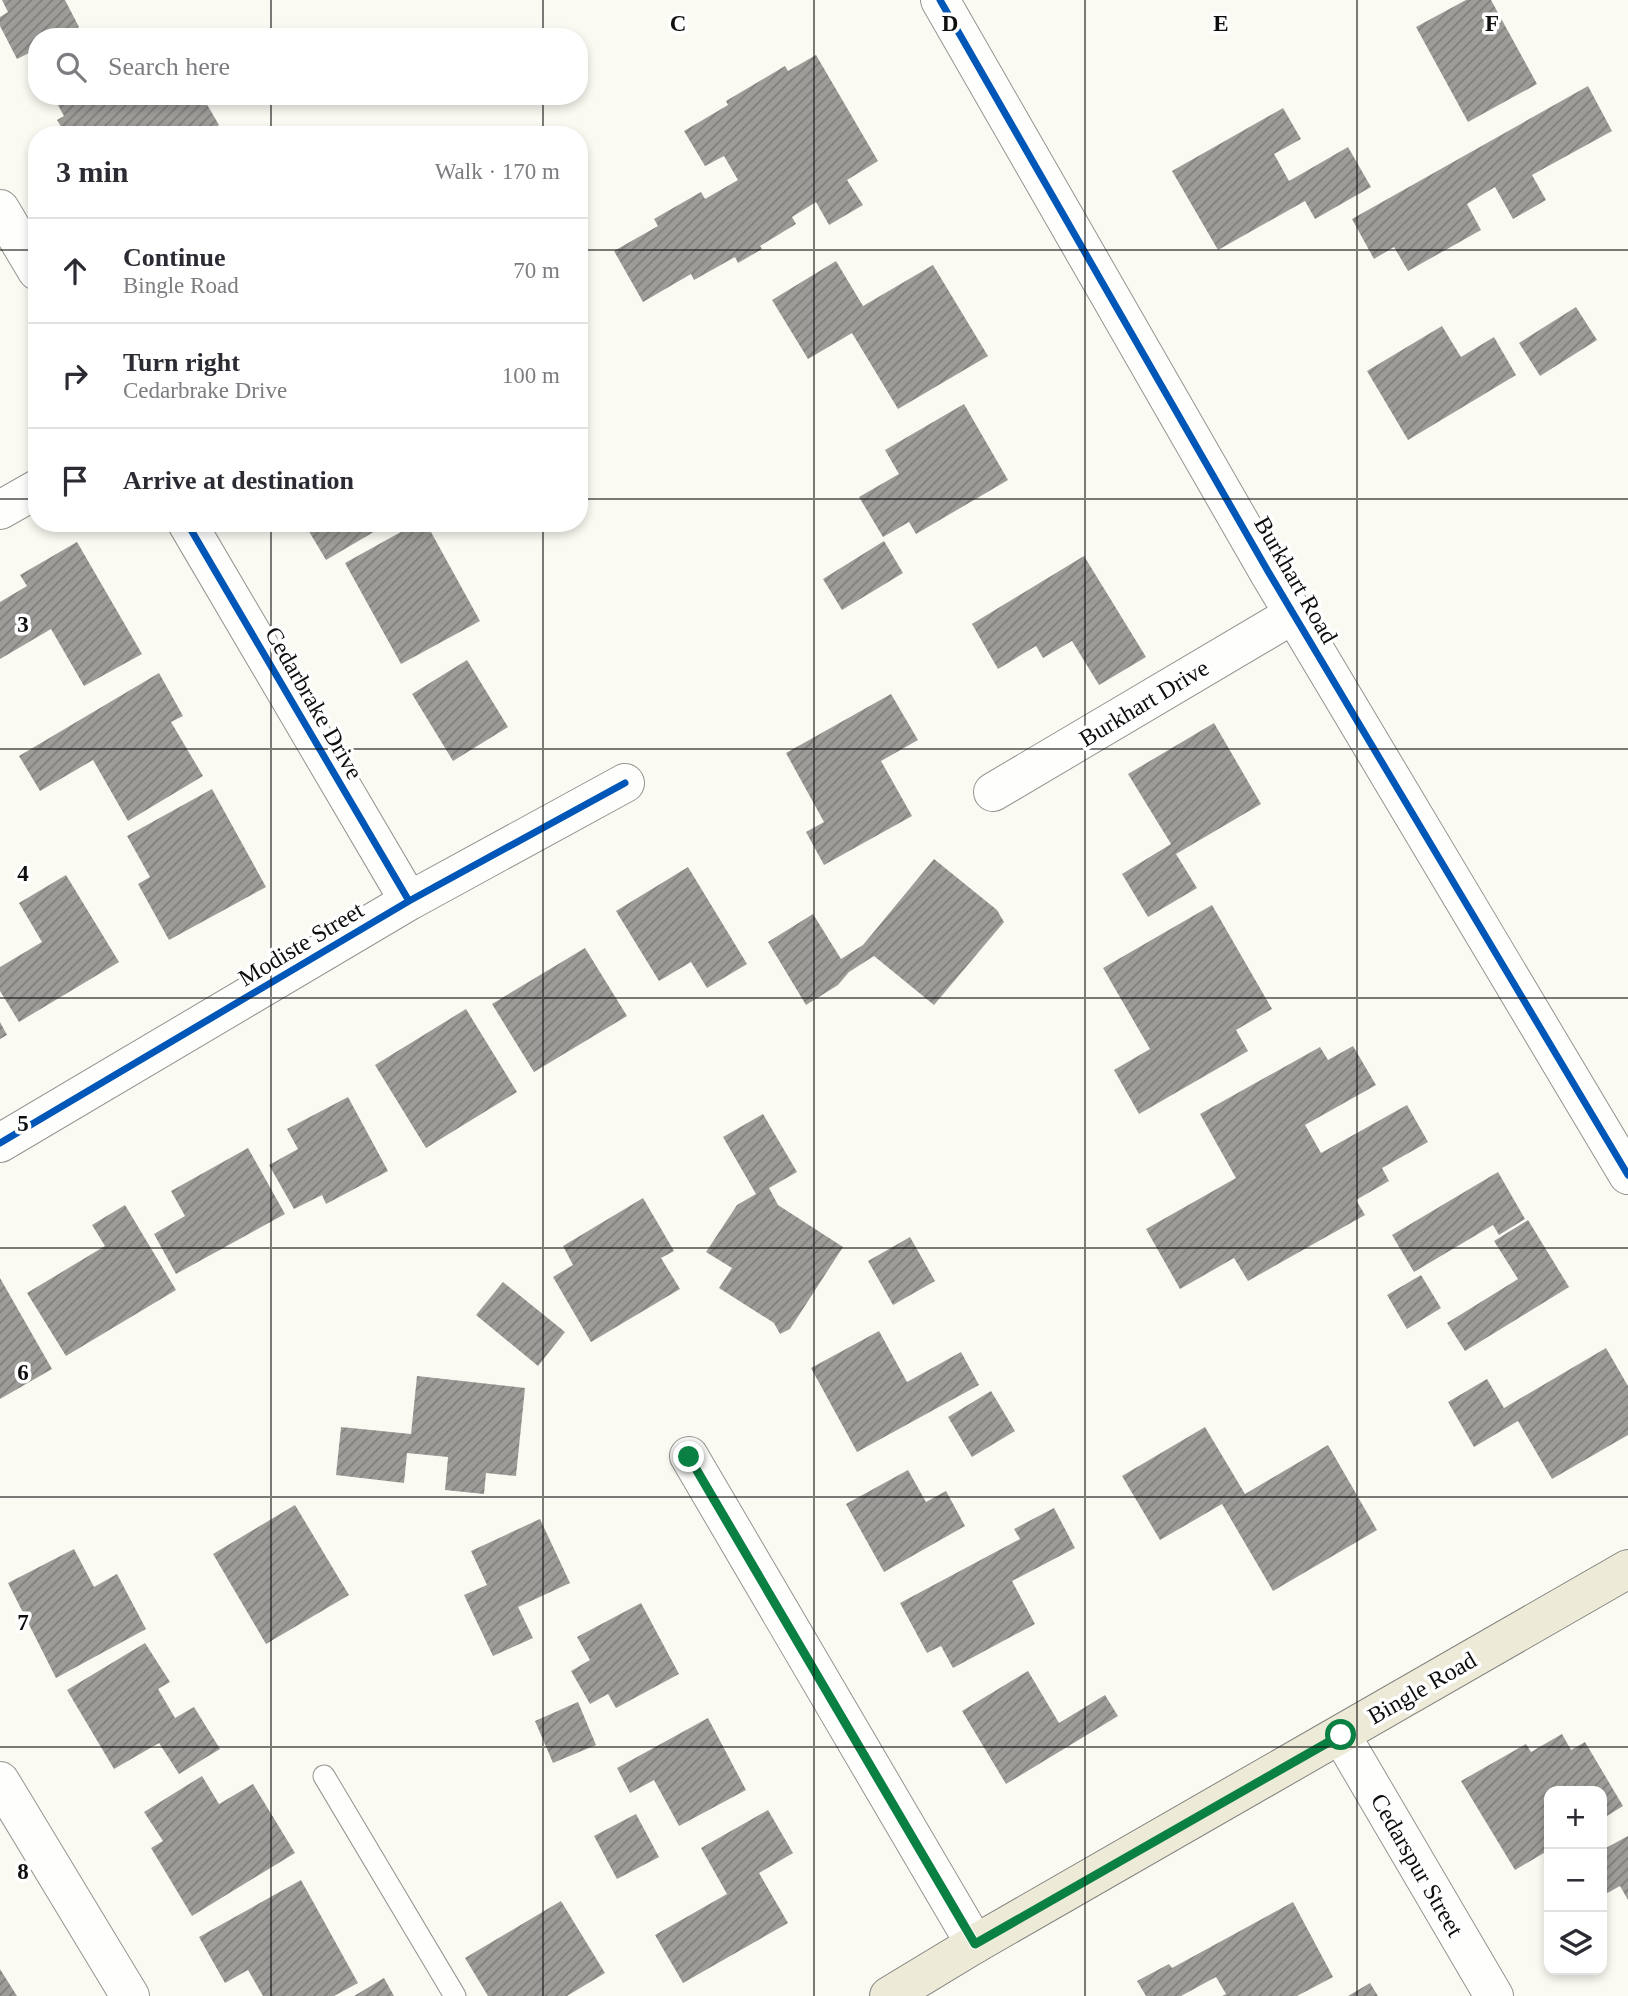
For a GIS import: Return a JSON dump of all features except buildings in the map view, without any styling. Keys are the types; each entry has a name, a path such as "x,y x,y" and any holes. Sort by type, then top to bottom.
{"main road":[{"name":"Bingle Road","path":"889,1996 1628,1569"}],"street":[{"name":"Burkhart Road","path":"940,0 1294,614 1628,1175"},
{"path":"0,209 28,256"},
{"path":"0,510 28,494"},
{"name":"Cedarbrake Drive","path":"192,532 409,901"},
{"name":"Burkhart Drive","path":"993,792 1294,614"},
{"name":"Modiste Street","path":"0,1143 409,901 625,783"},
{"path":"689,1457 975,1944"},
{"name":"Cedarspur Street","path":"1341,1735 1494,1996"},
{"path":"5,1802 130,1996"}],"lane":[{"path":"324,1776 455,1996"}],"cycle path":[{"path":"940,0 1269,573 1628,1175"},
{"path":"192,532 409,901"},
{"path":"0,1143 409,901 625,783"},
{"path":"689,1456 975,1944"}],"route":[{"path":"689,1457 975,1944 1341,1735"}]}
